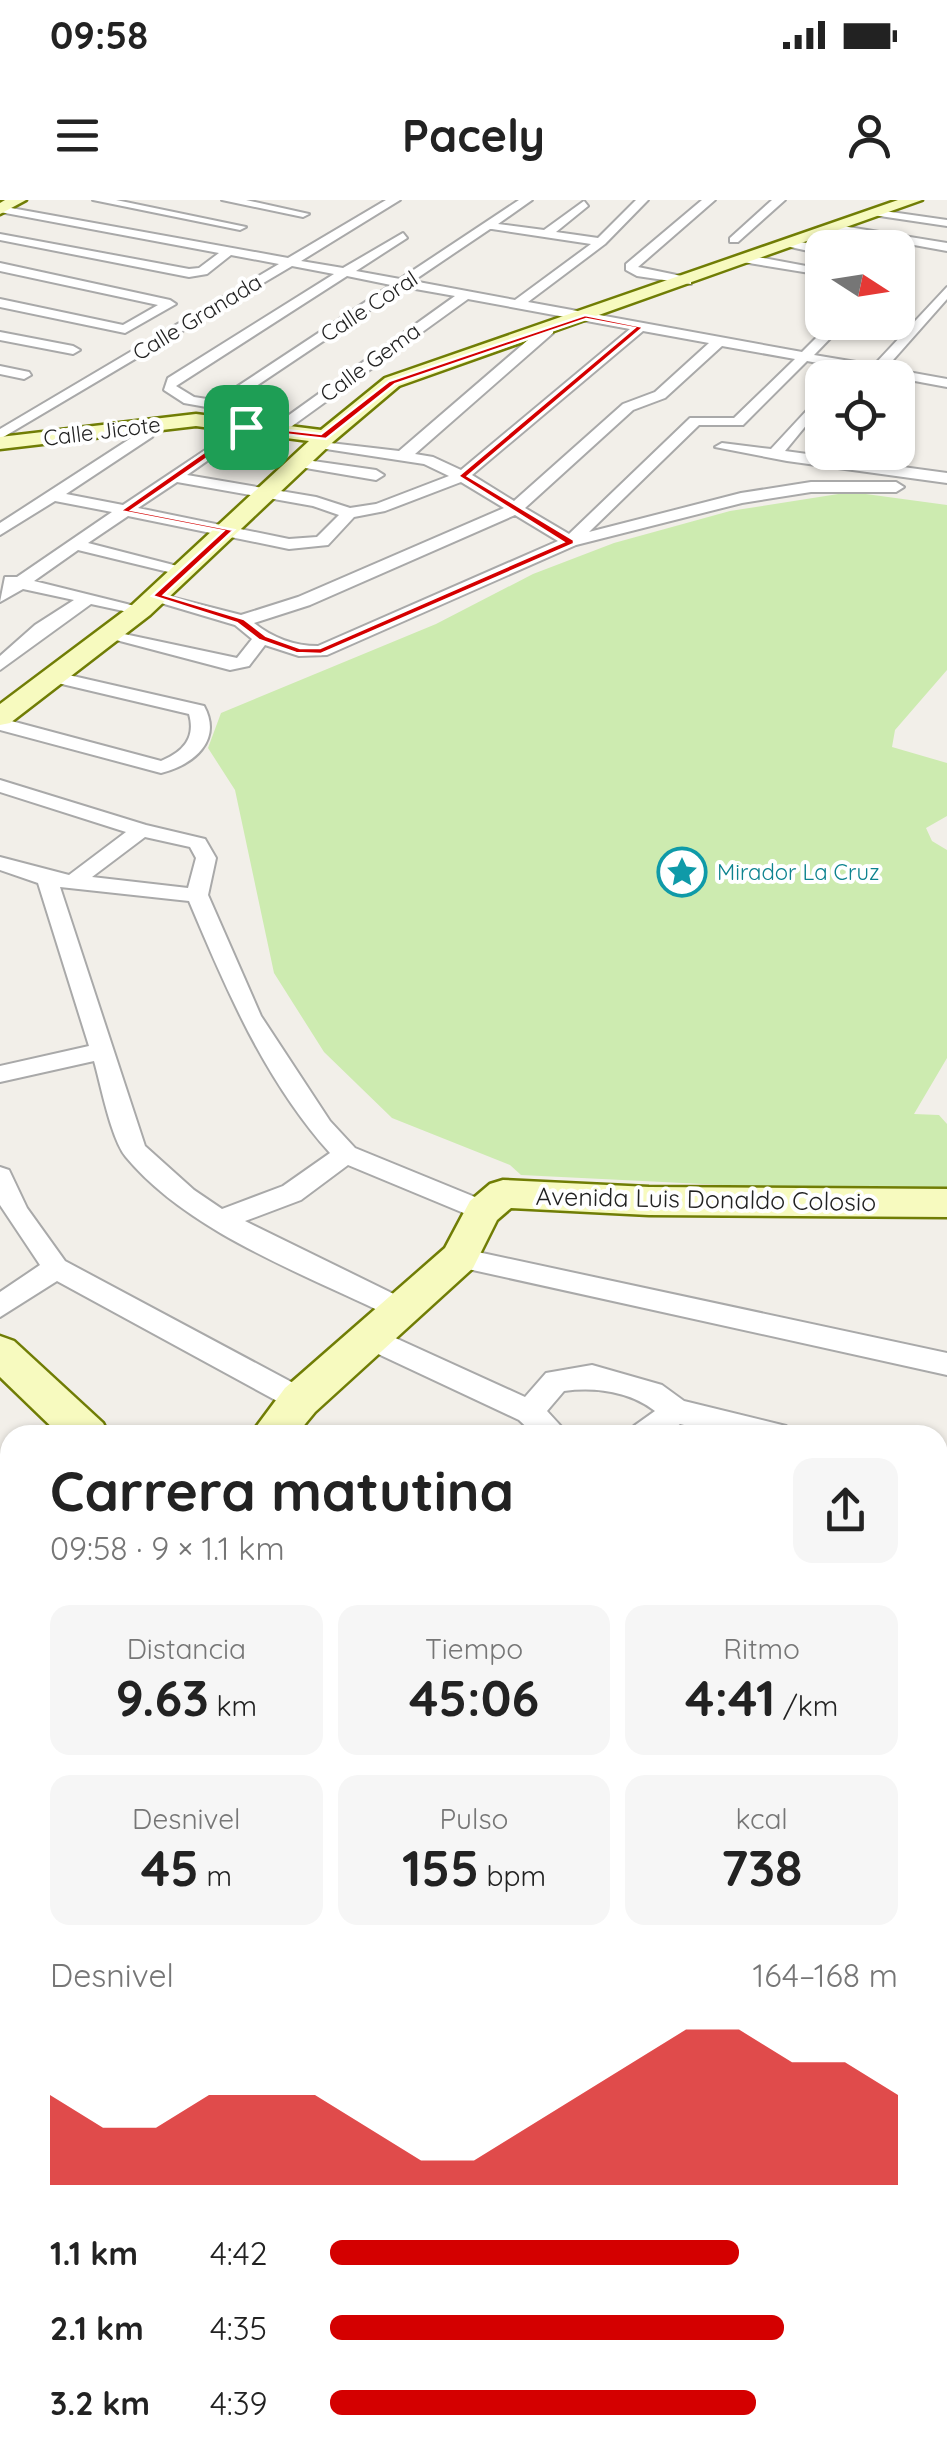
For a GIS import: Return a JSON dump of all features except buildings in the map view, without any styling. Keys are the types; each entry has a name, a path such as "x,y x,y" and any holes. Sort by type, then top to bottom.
{"main road":[{"path":"0,209 18,200"},
{"path":"0,720 51,676 110,636 149,603 266,496 320,440 392,382 914,200"},
{"name":"Calle Jicote","path":"0,443 155,423 234,419 320,440"},
{"name":"Avenida Luis Donaldo Colosio","path":"483,1211 503,1194 650,1201 947,1203"},
{"path":"279,1425 300,1400 459,1258 483,1211"},
{"path":"0,1352 77,1425"}],"street":[{"path":"98,200 240,227"},
{"path":"228,200 303,214"},
{"name":"Calle Granada","path":"0,435 394,200"},
{"name":"Calle Coral","path":"0,597 174,477 234,419 237,393 526,200"},
{"path":"518,304 602,242 642,200"},
{"path":"687,281 637,272 630,266 709,200"},
{"path":"778,200 734,240 805,248"},
{"path":"546,234 584,204"},
{"path":"0,209 808,360"},
{"path":"877,213 947,223"},
{"path":"492,226 602,242"},
{"path":"836,228 913,247 947,247"},
{"path":"234,419 172,393 169,387 173,380 403,236"},
{"path":"0,237 189,273 203,271 226,253"},
{"path":"60,258 76,251"},
{"path":"748,259 805,269"},
{"path":"28,274 44,266"},
{"path":"0,268 172,302 125,329 0,303"},
{"path":"885,360 947,291"},
{"name":"Calle Gema","path":"276,431 465,295"},
{"path":"201,314 262,324"},
{"path":"174,477 316,502 349,512 379,508 462,476 640,327"},
{"path":"402,456 548,330"},
{"path":"0,336 73,350"},
{"path":"570,542 695,421 738,422 821,340"},
{"path":"241,621 304,601 515,509 628,407 660,395 718,342"},
{"path":"0,370 24,375"},
{"path":"360,371 392,382"},
{"path":"915,381 947,383"},
{"path":"776,452 805,418"},
{"path":"0,530 147,434 155,423"},
{"path":"320,440 428,460 462,476 570,542"},
{"path":"722,447 805,455"},
{"path":"776,452 814,482"},
{"path":"300,463 376,476"},
{"path":"814,482 836,470"},
{"path":"909,470 947,478"},
{"path":"0,578 88,598 149,603 241,621 262,638 299,651 321,651 570,542 814,482 896,487"},
{"path":"55,496 289,544 322,542 349,512"},
{"path":"76,544 182,572"},
{"path":"0,665 41,629 88,598"},
{"path":"110,636 230,664 243,662 262,638"},
{"path":"0,720 161,766 177,764 201,740 204,722 198,710 51,676"},
{"path":"0,786 141,830 198,843 206,858 197,895 250,1017 321,1127 346,1154 483,1211"},
{"path":"73,882 141,830"},
{"path":"0,863 47,879 197,895"},
{"path":"47,879 134,1150 185,1198 220,1220 400,1309"},
{"path":"0,1074 100,1052"},
{"path":"220,1220 292,1194 346,1154"},
{"path":"0,1176 16,1212 56,1268 300,1400"},
{"path":"459,1258 947,1364"},
{"path":"0,1306 56,1268"},
{"path":"369,1338 529,1412 543,1425"},
{"path":"529,1412 556,1381 592,1376 652,1393 676,1411 734,1425"},
{"path":"657,1425 676,1411"}],"green space":[{"path":"851,492 947,505 947,670 895,730 892,747 947,763 947,816 926,828 932,841 947,850 947,1058 914,1114 939,1115 947,1124 947,1196 521,1175 510,1165 392,1118 324,1052 274,973 235,790 208,748 221,713 436,624 533,574 614,543 730,511"}],"place":[{"name":"Mirador La Cruz","path":"682,872"}],"route":[{"path":"585,317 640,327 462,476 570,542 321,651 299,651 262,638 241,621 157,596 230,530 124,511 246,427 323,437 392,382 438,365 585,317"}]}
